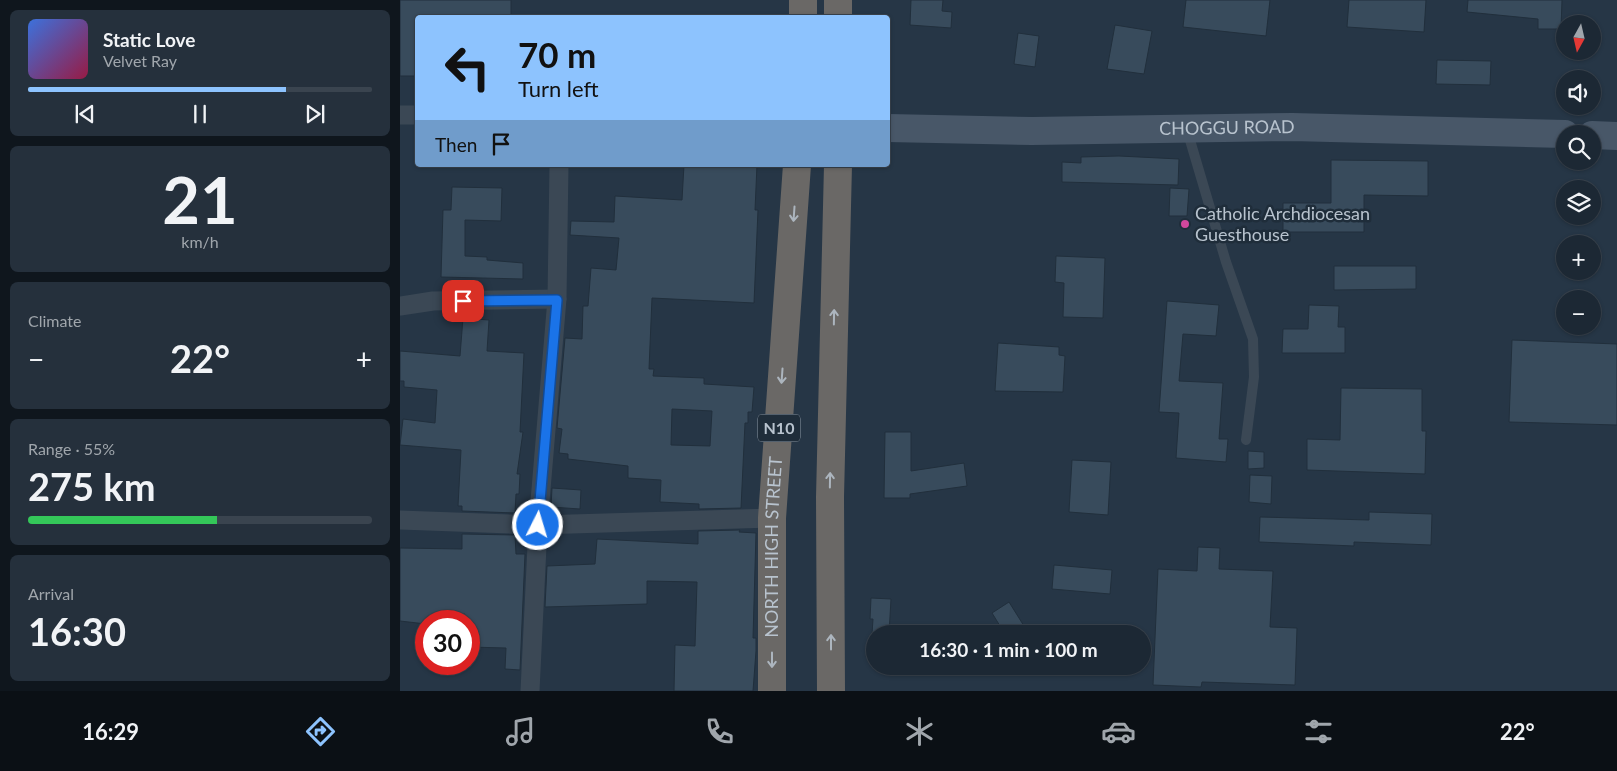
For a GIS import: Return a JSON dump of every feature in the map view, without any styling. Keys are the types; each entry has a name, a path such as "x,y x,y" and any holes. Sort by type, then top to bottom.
{"highway":[{"path":"803,0 803,15"},
{"path":"838,0 838,15"},
{"name":"NORTH HIGH STREET","path":"772,691 772,518 797,167"},
{"path":"832,691 830,497 838,167"}],"main road":[{"name":"CHOGGU ROAD","path":"890,128 1032,131 1292,127 1556,134"},
{"path":"1601,135 1617,136"}],"street":[{"path":"400,115 415,115"},
{"path":"530,691 538,525 557,300 559,167"},
{"path":"400,306 433,300 557,300"},
{"path":"400,520 538,525 772,518"}],"lane":[{"path":"1186,129 1226,262 1253,339 1254,378 1246,440"}],"building":[{"path":"400,0 511,0 511,15 415,15 415,76 400,76"},
{"path":"911,0 943,0 942,11 952,12 951,28 910,25"},
{"path":"1186,0 1270,0 1266,36 1183,27"},
{"path":"1349,0 1426,0 1424,32 1347,27"},
{"path":"1468,0 1562,0 1561,15 1556,15 1556,29 1538,29 1538,19 1467,12"},
{"path":"1115,25 1152,31 1144,74 1107,69"},
{"path":"1018,33 1039,36 1035,67 1014,64"},
{"path":"1437,60 1491,61 1490,85 1436,84"},
{"path":"1119,156 1179,159 1178,185 1062,182 1062,162 1081,163 1081,157"},
{"path":"1331,160 1428,161 1428,196 1364,195 1364,232 1283,232 1283,203 1331,203"},
{"path":"684,167 757,167 755,210 758,210 754,303 652,298 649,369 654,369 653,376 704,378 704,384 754,387 752,412 748,412 748,423 745,423 741,508 699,509 699,504 660,502 661,480 628,478 628,466 568,459 568,454 559,453 562,429 557,428 565,338 582,339 583,306 588,306 591,268 616,270 619,238 570,235 571,221 614,222 615,196 682,200","holes":["672,409 712,411 710,446 671,445"]},
{"path":"452,187 502,188 501,221 465,220 465,256 487,257 487,260 523,263 523,279 441,277 443,210 451,210"},
{"path":"1170,188 1189,189 1187,216 1169,216"},
{"path":"1056,256 1105,258 1103,318 1063,317 1064,283 1055,282"},
{"path":"1334,266 1416,266 1416,289 1334,290"},
{"path":"1167,301 1219,305 1216,336 1183,334 1179,381 1223,383 1219,439 1228,439 1226,462 1176,458 1179,413 1159,412"},
{"path":"1309,305 1339,306 1338,327 1345,327 1345,353 1282,353 1283,329 1308,329"},
{"path":"463,318 489,320 487,351 524,353 520,432 523,432 517,474 520,474 519,494 516,494 515,513 462,511 462,506 458,506 461,450 400,445 403,419 435,423 437,390 404,387 404,381 400,381 400,351 460,356"},
{"path":"1512,340 1617,344 1617,425 1509,422"},
{"path":"998,343 1059,347 1059,355 1065,356 1063,392 995,391"},
{"path":"1341,388 1422,389 1422,431 1426,431 1425,474 1307,470 1307,439 1340,440"},
{"path":"885,432 911,432 911,471 964,463 967,486 910,494 910,498 884,498"},
{"path":"1248,451 1264,452 1264,468 1248,469"},
{"path":"1072,460 1111,462 1108,515 1069,512"},
{"path":"1250,475 1272,476 1271,504 1249,502"},
{"path":"552,488 581,490 580,509 551,507"},
{"path":"1369,512 1432,514 1431,545 1354,542 1354,546 1259,542 1260,517 1369,520"},
{"path":"740,530 739,532 756,533 753,638 756,638 756,651 753,691 674,691 675,645 695,646 697,582 647,581 647,604 545,607 547,566 595,564 597,539 698,544 698,531"},
{"path":"462,534 515,535 516,554 525,554 520,670 505,669 506,648 480,647 480,610 415,610 415,623 400,621 400,548 462,549"},
{"path":"1198,547 1220,548 1219,569 1273,571 1270,627 1297,628 1295,685 1202,682 1201,687 1153,685 1158,569 1197,571"},
{"path":"1054,565 1112,570 1110,594 1052,589"},
{"path":"871,598 891,599 890,625 873,625 873,619 870,619"},
{"path":"1009,602 1023,625 999,625 992,613"}],"place":[{"name":"Catholic Archdiocesan Guesthouse","path":"1185,224"}],"route":[{"path":"463,301 557,300 538,525"}]}
